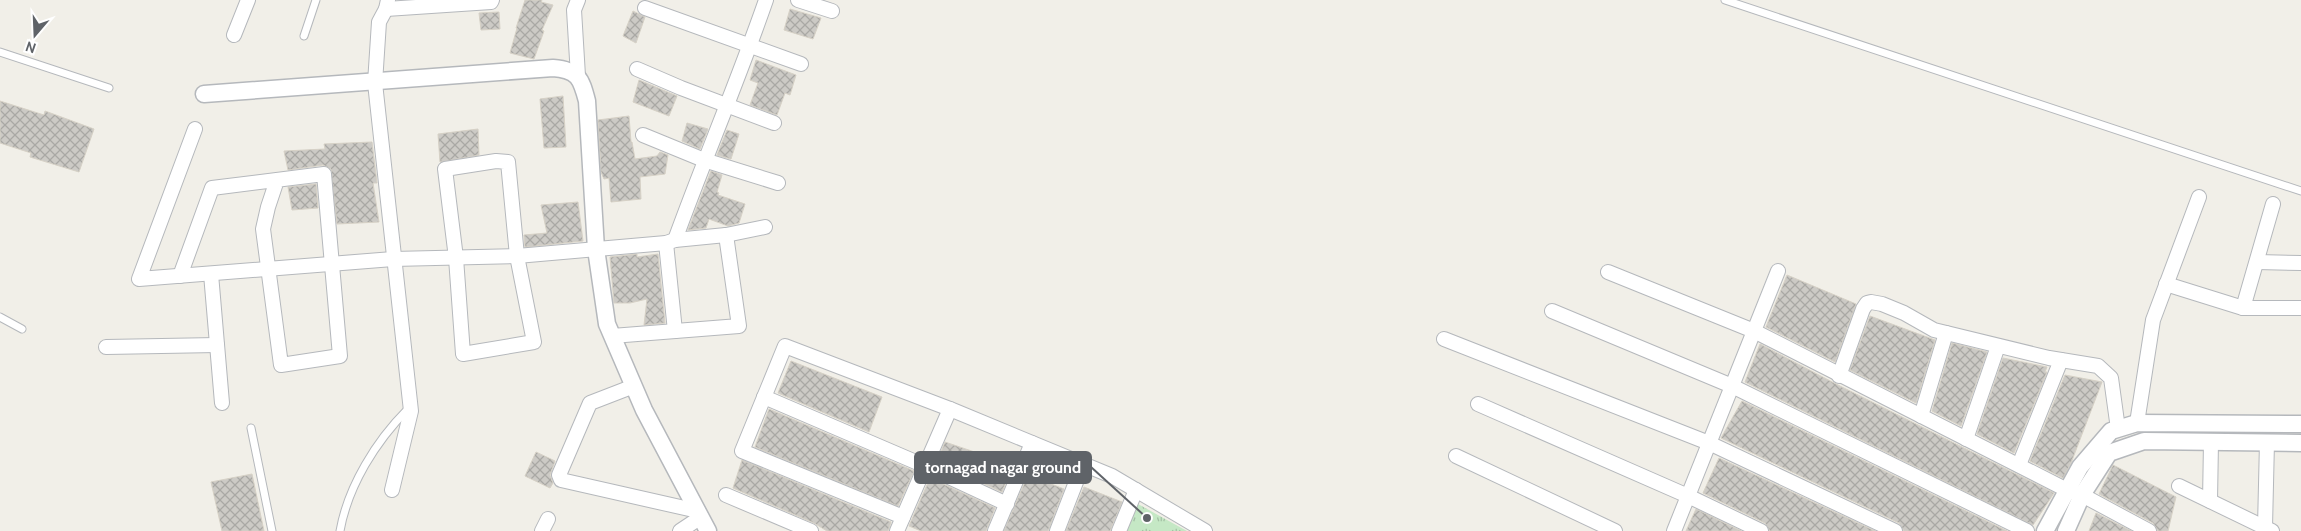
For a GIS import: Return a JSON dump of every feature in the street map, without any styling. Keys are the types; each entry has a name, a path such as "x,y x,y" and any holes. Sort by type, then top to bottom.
{"street":[{"path":"234,34 248,0"},
{"path":"392,490 410,418 410,407 375,82 378,22 387,4 491,2 492,0"},
{"path":"578,0 574,10 578,76 587,101 596,249 607,324 644,410 702,520"},
{"path":"675,331 671,242 728,104 766,0"},
{"path":"798,0 832,11"},
{"path":"645,8 802,64"},
{"path":"204,94 553,68 568,69 578,76"},
{"path":"637,69 681,88 728,104 774,123"},
{"path":"195,129 139,279 394,259 517,256 671,242 726,235 765,227"},
{"path":"642,135 704,160 778,183"},
{"path":"496,161 508,162 517,256 534,342 463,354 456,258 445,169 496,161"},
{"path":"180,276 212,188 324,174 340,356 281,365 263,229 277,180"},
{"path":"2137,423 2153,320 2199,197"},
{"path":"2243,308 2273,204"},
{"path":"612,336 739,326 726,235"},
{"path":"2257,262 2301,264"},
{"path":"1674,531 1778,270"},
{"path":"1608,272 1754,331 1839,376 2075,492 2149,531"},
{"path":"211,274 222,403"},
{"path":"2166,284 2243,308 2301,308"},
{"path":"1839,376 1863,309 1867,303 1882,304 1904,313 1926,326 1946,333 2060,360 2089,363 2106,372 2111,378 2118,429"},
{"path":"1552,311 1732,386 2027,531"},
{"path":"1921,416 1946,333"},
{"path":"1444,339 1709,443 1895,531"},
{"path":"106,347 217,345"},
{"path":"950,409 900,527 742,451 785,346 950,409 1112,476 1205,531"},
{"path":"1966,439 1998,346"},
{"path":"2019,465 2060,360"},
{"path":"634,386 590,403 559,475 561,480 702,520"},
{"path":"764,398 925,466 1007,504"},
{"path":"1478,404 1688,496 1760,531"},
{"path":"2066,531 2080,467 2111,431 2137,423 2301,424"},
{"path":"2045,531 2075,492 2109,453 2144,441 2301,442"},
{"path":"2210,501 2211,442"},
{"path":"2179,486 2269,529 2267,442"},
{"path":"995,531 1032,443"},
{"path":"1456,456 1616,531"},
{"path":"1057,531 1083,464"},
{"path":"1119,531 1136,490"},
{"path":"726,495 811,531"},
{"path":"680,531 702,520"}],"lane":[{"path":"304,36 316,0"},
{"path":"1725,0 2301,191"},
{"path":"0,52 109,88"},
{"path":"0,317 22,329"},
{"path":"340,531 359,476 386,436 410,407"},
{"path":"251,428 272,531"}],"green space":[{"path":"1138,504 1187,531 1126,531"}],"building":[{"path":"525,0 542,0 541,2 553,5 542,30 544,31 534,59 510,53"},
{"path":"790,9 821,18 813,39 784,30"},
{"path":"633,11 645,17 636,43 623,36"},
{"path":"499,12 500,29 481,30 479,13"},
{"path":"756,60 796,75 790,95 785,93 777,115 750,105 758,83 750,80"},
{"path":"639,80 677,96 669,116 633,102"},
{"path":"563,96 566,147 544,148 540,99"},
{"path":"0,101 44,115 45,111 94,129 79,172 30,157 31,153 0,143"},
{"path":"629,116 631,142 635,159 657,156 660,152 668,155 665,174 640,177 641,199 611,202 609,178 604,179 601,172 598,120"},
{"path":"687,123 708,129 700,149 682,141"},
{"path":"478,129 479,155 440,162 438,134"},
{"path":"727,130 739,134 731,159 717,155"},
{"path":"372,142 377,183 373,183 379,222 337,224 331,169 323,165 288,170 284,151 325,149 324,144"},
{"path":"711,171 722,175 717,192 719,193 718,195 745,204 739,223 728,226 709,219 706,228 688,230"},
{"path":"316,184 318,208 292,210 288,187"},
{"path":"578,202 583,241 525,247 524,235 547,233 541,205"},
{"path":"637,254 637,257 658,254 665,323 644,325 647,299 630,303 614,303 610,257"},
{"path":"1787,275 1856,304 1835,362 1766,327"},
{"path":"1870,316 1935,340 1916,403 1850,370"},
{"path":"1952,343 1987,352 1961,426 1932,411"},
{"path":"1760,344 2054,493 2033,525 1745,382"},
{"path":"2003,358 2047,367 2045,372 2047,372 2014,453 1977,434"},
{"path":"791,361 882,397 869,432 778,393"},
{"path":"2065,375 2102,382 2071,463 2063,478 2030,461"},
{"path":"1742,401 2007,531 1904,531 1899,523 1721,438"},
{"path":"769,409 914,471 898,506 755,447"},
{"path":"945,442 1013,465 1002,492 937,462"},
{"path":"536,452 555,461 550,475 553,483 550,488 525,476"},
{"path":"1719,458 1875,531 1770,531 1765,523 1703,493"},
{"path":"742,460 891,522 888,531 827,531 814,523 733,488"},
{"path":"2113,465 2176,497 2168,531 2158,531 2153,523 2099,494"},
{"path":"252,474 264,531 222,531 211,482"},
{"path":"1028,475 1064,489 1048,531 1004,531"},
{"path":"930,478 995,508 986,531 921,531 909,526"},
{"path":"1084,487 1122,502 1110,531 1066,531"},
{"path":"1696,509 1741,531 1686,531"},
{"path":"2096,513 2131,531 2089,531"}],"place":[{"name":"tornagad nagar ground","path":"1147,518"}]}
